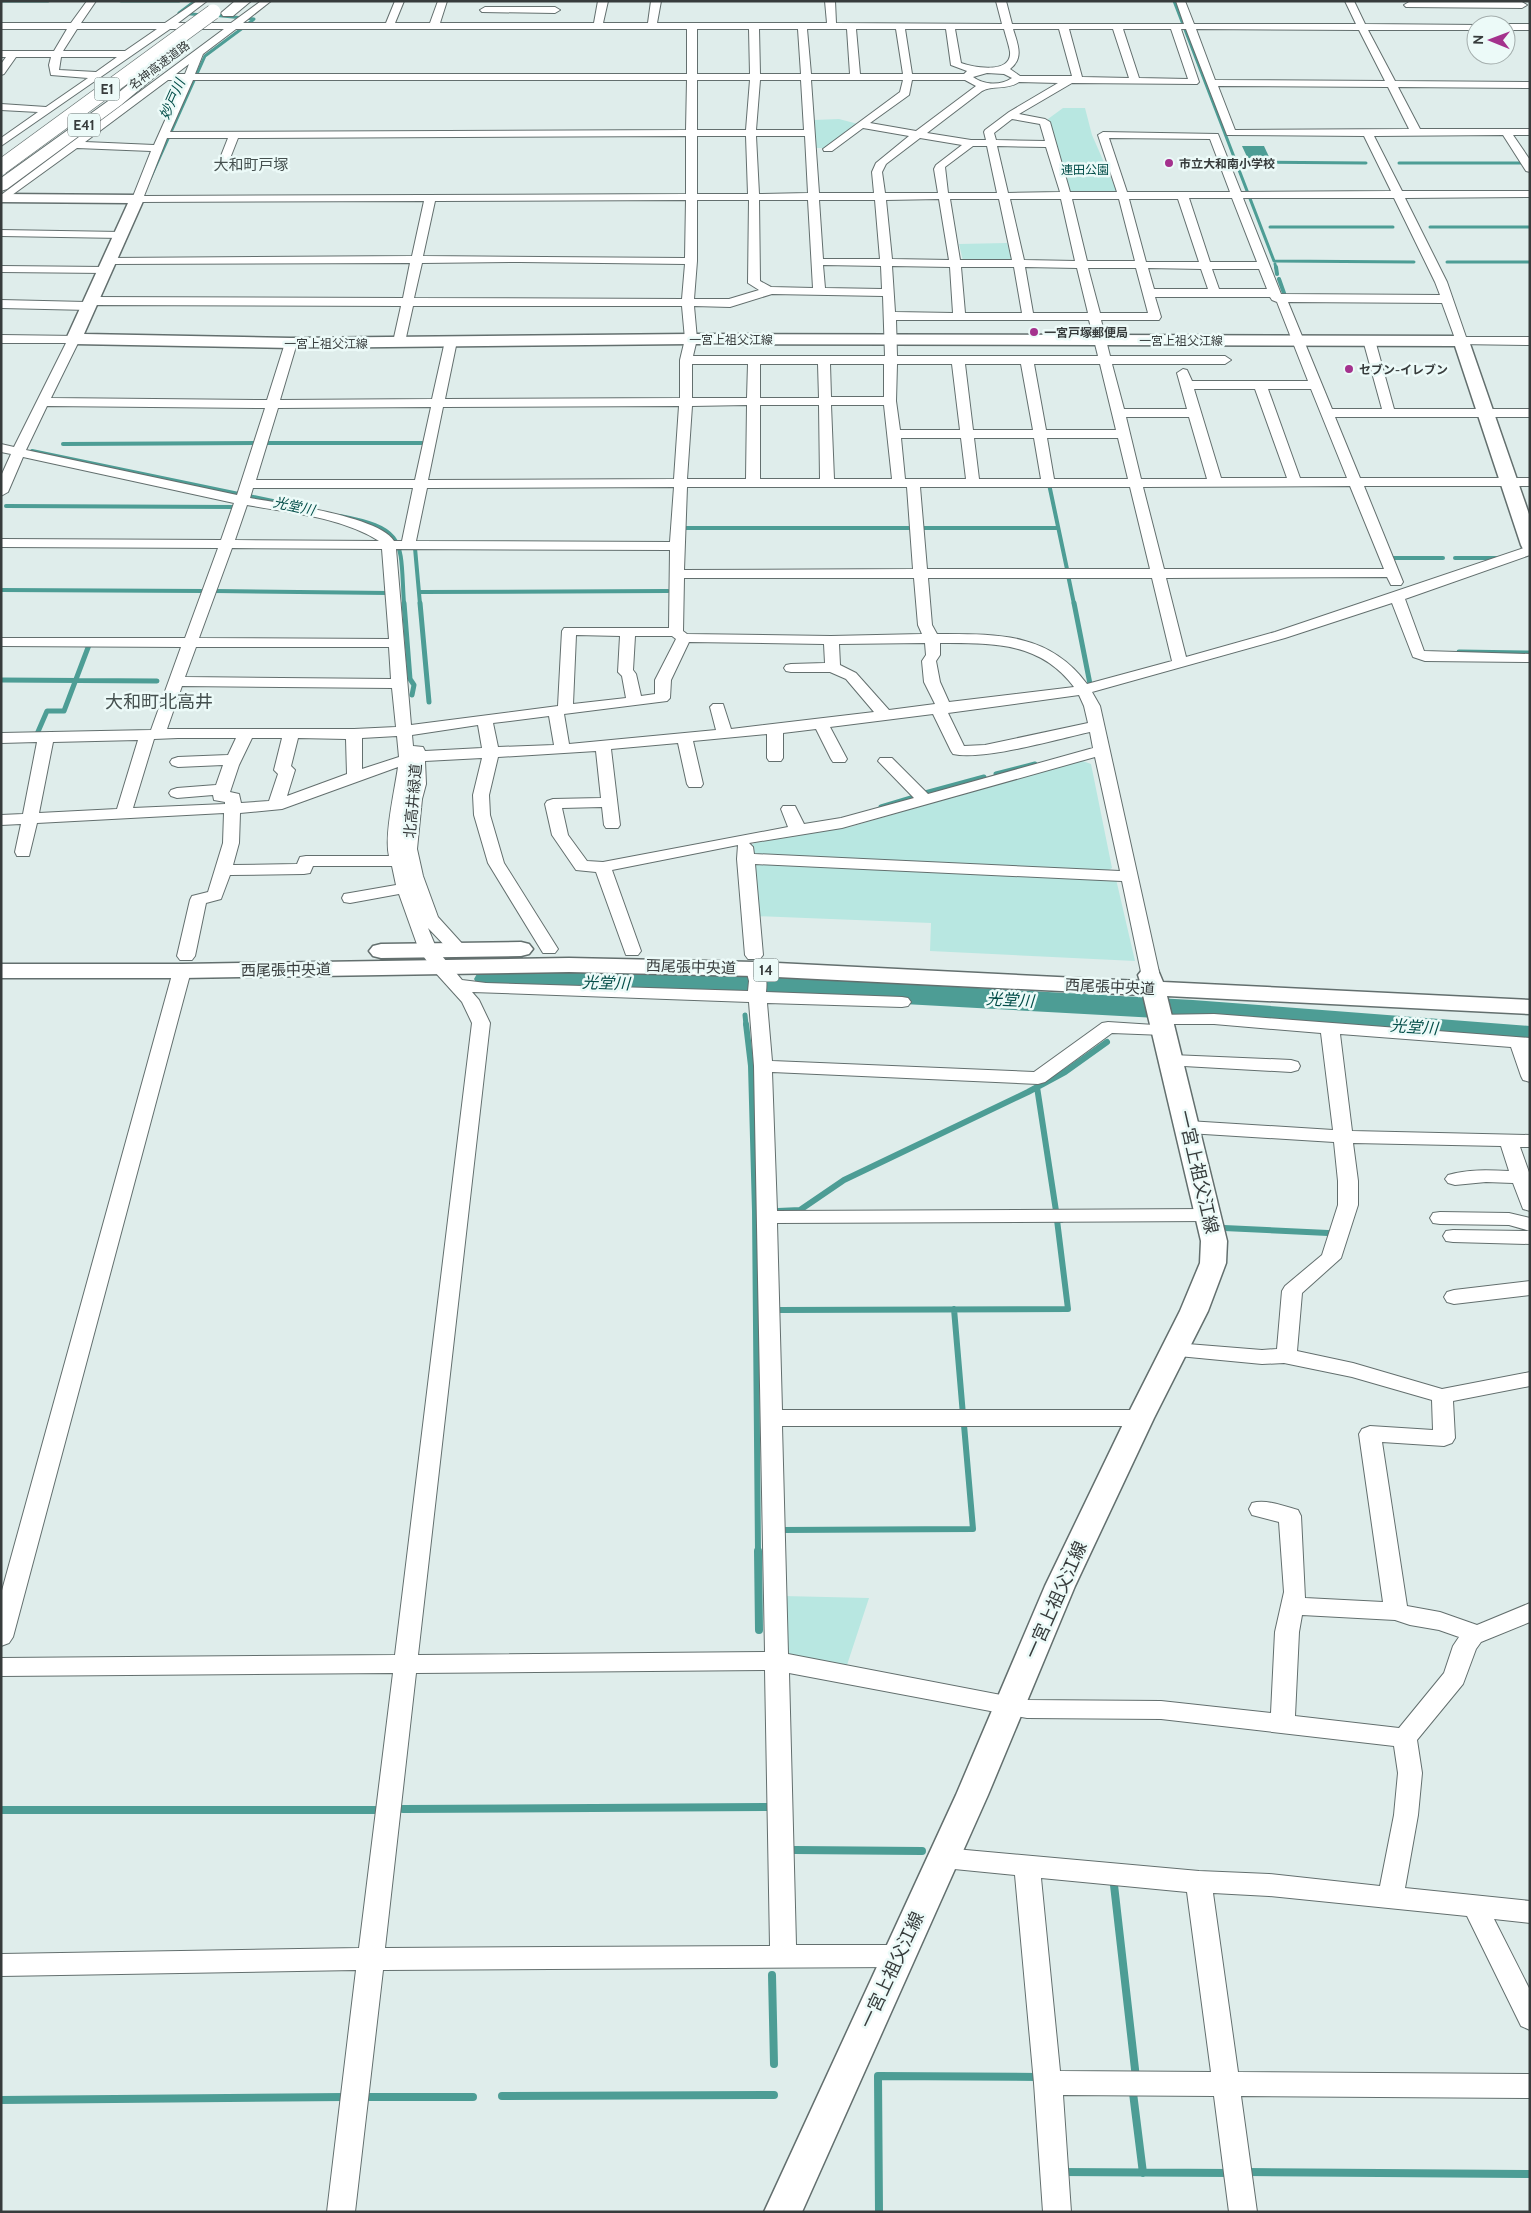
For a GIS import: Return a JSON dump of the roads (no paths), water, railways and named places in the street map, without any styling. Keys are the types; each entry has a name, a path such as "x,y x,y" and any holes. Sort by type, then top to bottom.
{"highway":[{"name":"名神高速道路","path":"1,182 244,1"},
{"name":"名神高速道路","path":"1,167 148,60 208,7 230,13"},
{"path":"1,162 148,60"},
{"name":"E41","path":"2,195 165,61"}],"main road":[{"path":"2,195 137,199 74,339"},
{"name":"一宮上祖父江線","path":"74,339 291,343 691,339 1461,340"},
{"path":"1461,340 1530,545"},
{"name":"西尾張中央道","path":"434,958 458,949 549,948 632,951 756,979"},
{"name":"西尾張中央道","path":"1,956 184,963"},
{"name":"西尾張中央道","path":"1,971 184,963 434,958 569,965 1158,1005 1530,1007"},
{"name":"西尾張中央道","path":"1158,1005 1530,990"},
{"name":"一宮上祖父江線","path":"783,2212 944,1858 1011,1706 1060,1586 1140,1418 1194,1311 1213,1263 1214,1241 1158,1005"}],"street":[{"path":"92,1 55,54 52,66 54,73 96,75"},
{"path":"230,13 245,18 267,1"},
{"path":"389,26 400,1"},
{"path":"434,26 443,1"},
{"path":"598,26 603,1"},
{"path":"652,26 656,1"},
{"path":"830,1 832,26"},
{"path":"1000,70 1014,59 1015,53 1001,1"},
{"path":"972,74 973,82 986,85 1010,84 1018,79 1194,82 1182,26 1180,1"},
{"path":"1349,1 1416,132"},
{"path":"481,26 485,5 556,5 551,26"},
{"path":"1409,6 1523,6"},
{"path":"4,139 187,13 208,7"},
{"path":"1,26 170,25 230,13 389,26 1466,27"},
{"path":"2,195 74,145 199,52 230,13"},
{"path":"1,738 152,734 246,734 282,730 354,734 412,730 485,719 662,698 663,680 680,635 676,574 686,403 686,360 691,339 688,302 691,261 692,26"},
{"path":"754,26 755,77 751,134 754,196 754,283 772,290 887,293"},
{"path":"802,26 815,196 819,291"},
{"path":"852,26 856,78"},
{"path":"828,149 905,93 908,78 900,26"},
{"path":"950,26 956,65 972,74"},
{"path":"1064,26 1074,79"},
{"path":"1117,26 1135,80"},
{"path":"1182,26 1212,83 1231,133 1530,132"},
{"path":"1516,27 1530,27"},
{"path":"1,44 62,44"},
{"path":"199,52 193,78 168,135 158,148 137,199 1066,194 1530,194"},
{"path":"1,54 125,54"},
{"path":"1,72 13,54"},
{"path":"164,77 908,78 972,74 1000,70 1014,74 1018,79"},
{"path":"1028,316 1019,264 989,132 1011,116 1074,79"},
{"path":"1212,83 1530,85"},
{"path":"986,85 881,163 877,172 891,340 890,401 893,434 906,483 922,573 925,625 932,638 933,655 929,661 932,682 959,751 985,750 1096,726"},
{"path":"1,107 47,110"},
{"path":"1011,116 1045,122 1066,194 1080,264 1137,482 1180,663"},
{"path":"862,125 971,143 1051,144"},
{"path":"1367,132 1440,282 1461,340 1530,341"},
{"path":"1506,132 1530,169"},
{"path":"168,135 810,133"},
{"path":"222,166 234,135"},
{"path":"889,316 1155,317 1143,265 1103,135 1214,136 1245,194 1265,266 1298,340 1392,573 1418,654 1425,657 1530,658"},
{"path":"958,316 955,263 939,169 941,165 971,143"},
{"path":"74,145 158,148"},
{"path":"1182,195 1215,294"},
{"path":"399,342 430,198"},
{"path":"1,233 121,235"},
{"path":"1,269 107,265 417,260 691,261"},
{"path":"818,262 1265,266"},
{"path":"1,304 738,302 772,290"},
{"path":"1150,293 1446,299"},
{"path":"1,338 74,339 43,402 10,450 1,492"},
{"path":"1369,340 1389,413"},
{"path":"341,2212 481,1023 470,1000 434,958 405,888 396,850 398,826 412,758 412,730 400,684 397,640 399,545 420,484 451,341"},
{"path":"124,814 152,734 175,681 227,543 291,343"},
{"path":"958,359 973,482"},
{"path":"686,360 1224,360"},
{"path":"753,483 754,360"},
{"path":"824,360 827,483"},
{"path":"1026,360 1048,482"},
{"path":"1179,360 1215,482"},
{"path":"1186,385 1315,385"},
{"path":"1260,385 1295,482"},
{"path":"43,402 437,404 890,401"},
{"path":"1118,413 1195,413"},
{"path":"1327,414 1530,413"},
{"path":"893,434 1124,434"},
{"path":"10,450 244,494 367,527 399,545"},
{"path":"244,494 420,484 1530,482"},
{"path":"1,543 677,546"},
{"path":"1,820 276,806 356,776 412,758 562,749 775,729 1084,690 1280,635 1530,550"},
{"path":"676,574 1392,573"},
{"path":"562,749 560,710 568,631 831,640 932,638 987,640 1034,648 1055,659 1066,668 1084,690 1092,706 1127,876 1158,1005"},
{"path":"628,632 625,672 629,674 634,701"},
{"path":"1,636 397,640"},
{"path":"1,642 190,639"},
{"path":"831,640 833,667"},
{"path":"791,668 833,667 851,676 884,714"},
{"path":"175,681 400,684"},
{"path":"718,707 724,733"},
{"path":"485,719 491,752 481,795 482,815 496,863 516,891 549,948"},
{"path":"821,724 839,759"},
{"path":"775,729 775,758"},
{"path":"276,806 286,770 282,770 282,730"},
{"path":"1,1637 184,963 198,900 215,894 231,843 233,797 220,797 246,734"},
{"path":"354,734 354,769 356,776"},
{"path":"684,737 695,784"},
{"path":"23,852 46,738"},
{"path":"602,745 612,825"},
{"path":"985,750 989,781"},
{"path":"610,803 553,804 560,835 582,866 603,867 744,839 842,823 1100,751"},
{"name":"北高井緑道","path":"412,758 418,784 414,798 409,849 415,876 430,919 458,949"},
{"path":"178,762 234,760"},
{"path":"886,761 924,799"},
{"path":"177,792 223,789"},
{"path":"193,809 194,792"},
{"path":"789,809 798,830"},
{"path":"744,839 762,1066 783,1955"},
{"path":"745,859 1127,876"},
{"path":"223,870 304,869 306,861 398,861"},
{"path":"603,867 632,951"},
{"path":"350,898 405,888"},
{"path":"457,985 486,988 756,979 902,1002"},
{"path":"762,1066 1038,1078 1108,1027 1158,1005 1214,1019 1524,1042 1530,1076"},
{"path":"1284,1356 1288,1348 1292,1291 1331,1258 1348,1205 1348,1182 1330,1029"},
{"path":"1172,1061 1291,1066"},
{"path":"1188,1127 1343,1138 1530,1141"},
{"path":"1510,1142 1519,1177 1530,1206"},
{"path":"1455,1179 1486,1176 1519,1177"},
{"path":"767,1217 1208,1214"},
{"path":"1440,1218 1509,1219 1530,1225"},
{"path":"1453,1236 1530,1238"},
{"path":"1454,1297 1530,1288"},
{"path":"1175,1350 1262,1357 1284,1356 1353,1370 1442,1396 1530,1379"},
{"path":"1396,1611 1370,1434 1444,1438 1442,1396"},
{"path":"771,1418 1140,1418"},
{"path":"1260,1509 1290,1516 1295,1592 1287,1632 1283,1724"},
{"path":"1293,1606 1396,1611 1410,1616 1440,1621 1478,1634"},
{"path":"1391,1897 1406,1815 1409,1781 1406,1738 1455,1677 1465,1646 1473,1636 1530,1612"},
{"path":"1,1667 776,1661 1027,1709 1161,1710 1406,1738"},
{"path":"944,1858 1199,1882 1269,1885 1391,1897 1476,1908 1530,1912"},
{"path":"1028,1867 1048,2083 1057,2212"},
{"path":"1199,1882 1225,2084 1244,2212"},
{"path":"1476,1908 1530,2018"},
{"path":"1,1966 371,1959 783,1955 898,1956"},
{"path":"1048,2083 1530,2086"}],"waterway":[{"path":"1,1 48,1"},
{"path":"121,1 179,1"},
{"name":"妙戸川","path":"195,1 179,13 203,15"},
{"path":"1174,1 1274,261 1414,262"},
{"name":"妙戸川","path":"212,15 254,19 248,24"},
{"name":"妙戸川","path":"150,179 205,56 244,27"},
{"path":"1244,162 1366,163"},
{"path":"1399,163 1522,163"},
{"path":"1270,227 1393,227"},
{"path":"1430,227 1530,227"},
{"path":"1447,262 1530,262"},
{"path":"1275,264 1276,268"},
{"path":"1276,267 1277,274"},
{"path":"1279,279 1285,296"},
{"path":"63,444 256,443"},
{"path":"265,443 422,443"},
{"name":"光堂川","path":"32,451 287,504"},
{"path":"1049,484 1067,569"},
{"path":"6,506 235,507"},
{"name":"光堂川","path":"340,516 378,527 389,533 396,542 402,566 404,604"},
{"path":"684,523 684,528 912,528"},
{"path":"922,528 1058,528"},
{"path":"415,548 420,604"},
{"path":"1393,558 1443,558"},
{"path":"1455,558 1496,558"},
{"path":"1068,575 1074,604"},
{"path":"1,590 205,591"},
{"path":"215,591 388,593"},
{"path":"420,592 668,591"},
{"name":"光堂川","path":"404,603 410,679 414,685 412,695"},
{"path":"420,603 429,702"},
{"path":"1074,603 1090,684"},
{"path":"76,680 89,645 86,645"},
{"path":"1459,652 1530,653"},
{"path":"1,680 76,680"},
{"path":"37,734 47,711 64,711 76,680"},
{"path":"76,680 157,681"},
{"path":"996,774 1035,764"},
{"path":"925,793 984,777"},
{"path":"881,807 911,798"},
{"name":"光堂川","path":"490,979 813,989 1193,1010 1530,1036"},
{"path":"745,1015 746,1025"},
{"path":"746,1024 751,1066 755,1211 758,1552"},
{"path":"1037,1087 1065,1072 1107,1042"},
{"path":"778,1211 800,1210 844,1180 1037,1087"},
{"path":"1037,1087 1056,1211"},
{"path":"954,1309 1068,1309 1057,1220 1061,1220"},
{"path":"1224,1228 1328,1233"},
{"path":"779,1310 954,1309"},
{"path":"954,1309 963,1415"},
{"path":"782,1530 973,1529 964,1425"},
{"path":"758,1551 759,1630"},
{"path":"403,1809 768,1807"},
{"path":"1,1810 375,1810"},
{"path":"794,1850 922,1851"},
{"path":"1114,1885 1136,2078"},
{"path":"772,1975 774,2064"},
{"path":"879,2212 878,2076 1039,2077"},
{"path":"1133,2093 1143,2172"},
{"path":"502,2096 774,2095"},
{"path":"1,2100 344,2097"},
{"path":"366,2097 473,2097"},
{"path":"1061,2172 1143,2172"},
{"path":"1143,2172 1231,2173"},
{"path":"1247,2172 1530,2174"}],"place":[{"name":"市立大和南小学校","path":"1169,163"},
{"name":"一宮戸塚郵便局","path":"1034,332"},
{"name":"セブン-イレブン","path":"1349,369"}],"district":[{"name":"大和町戸塚","path":"251,165"},
{"name":"大和町北高井","path":"159,702"}],"park label":[{"name":"連田公園","path":"1085,169"}]}
